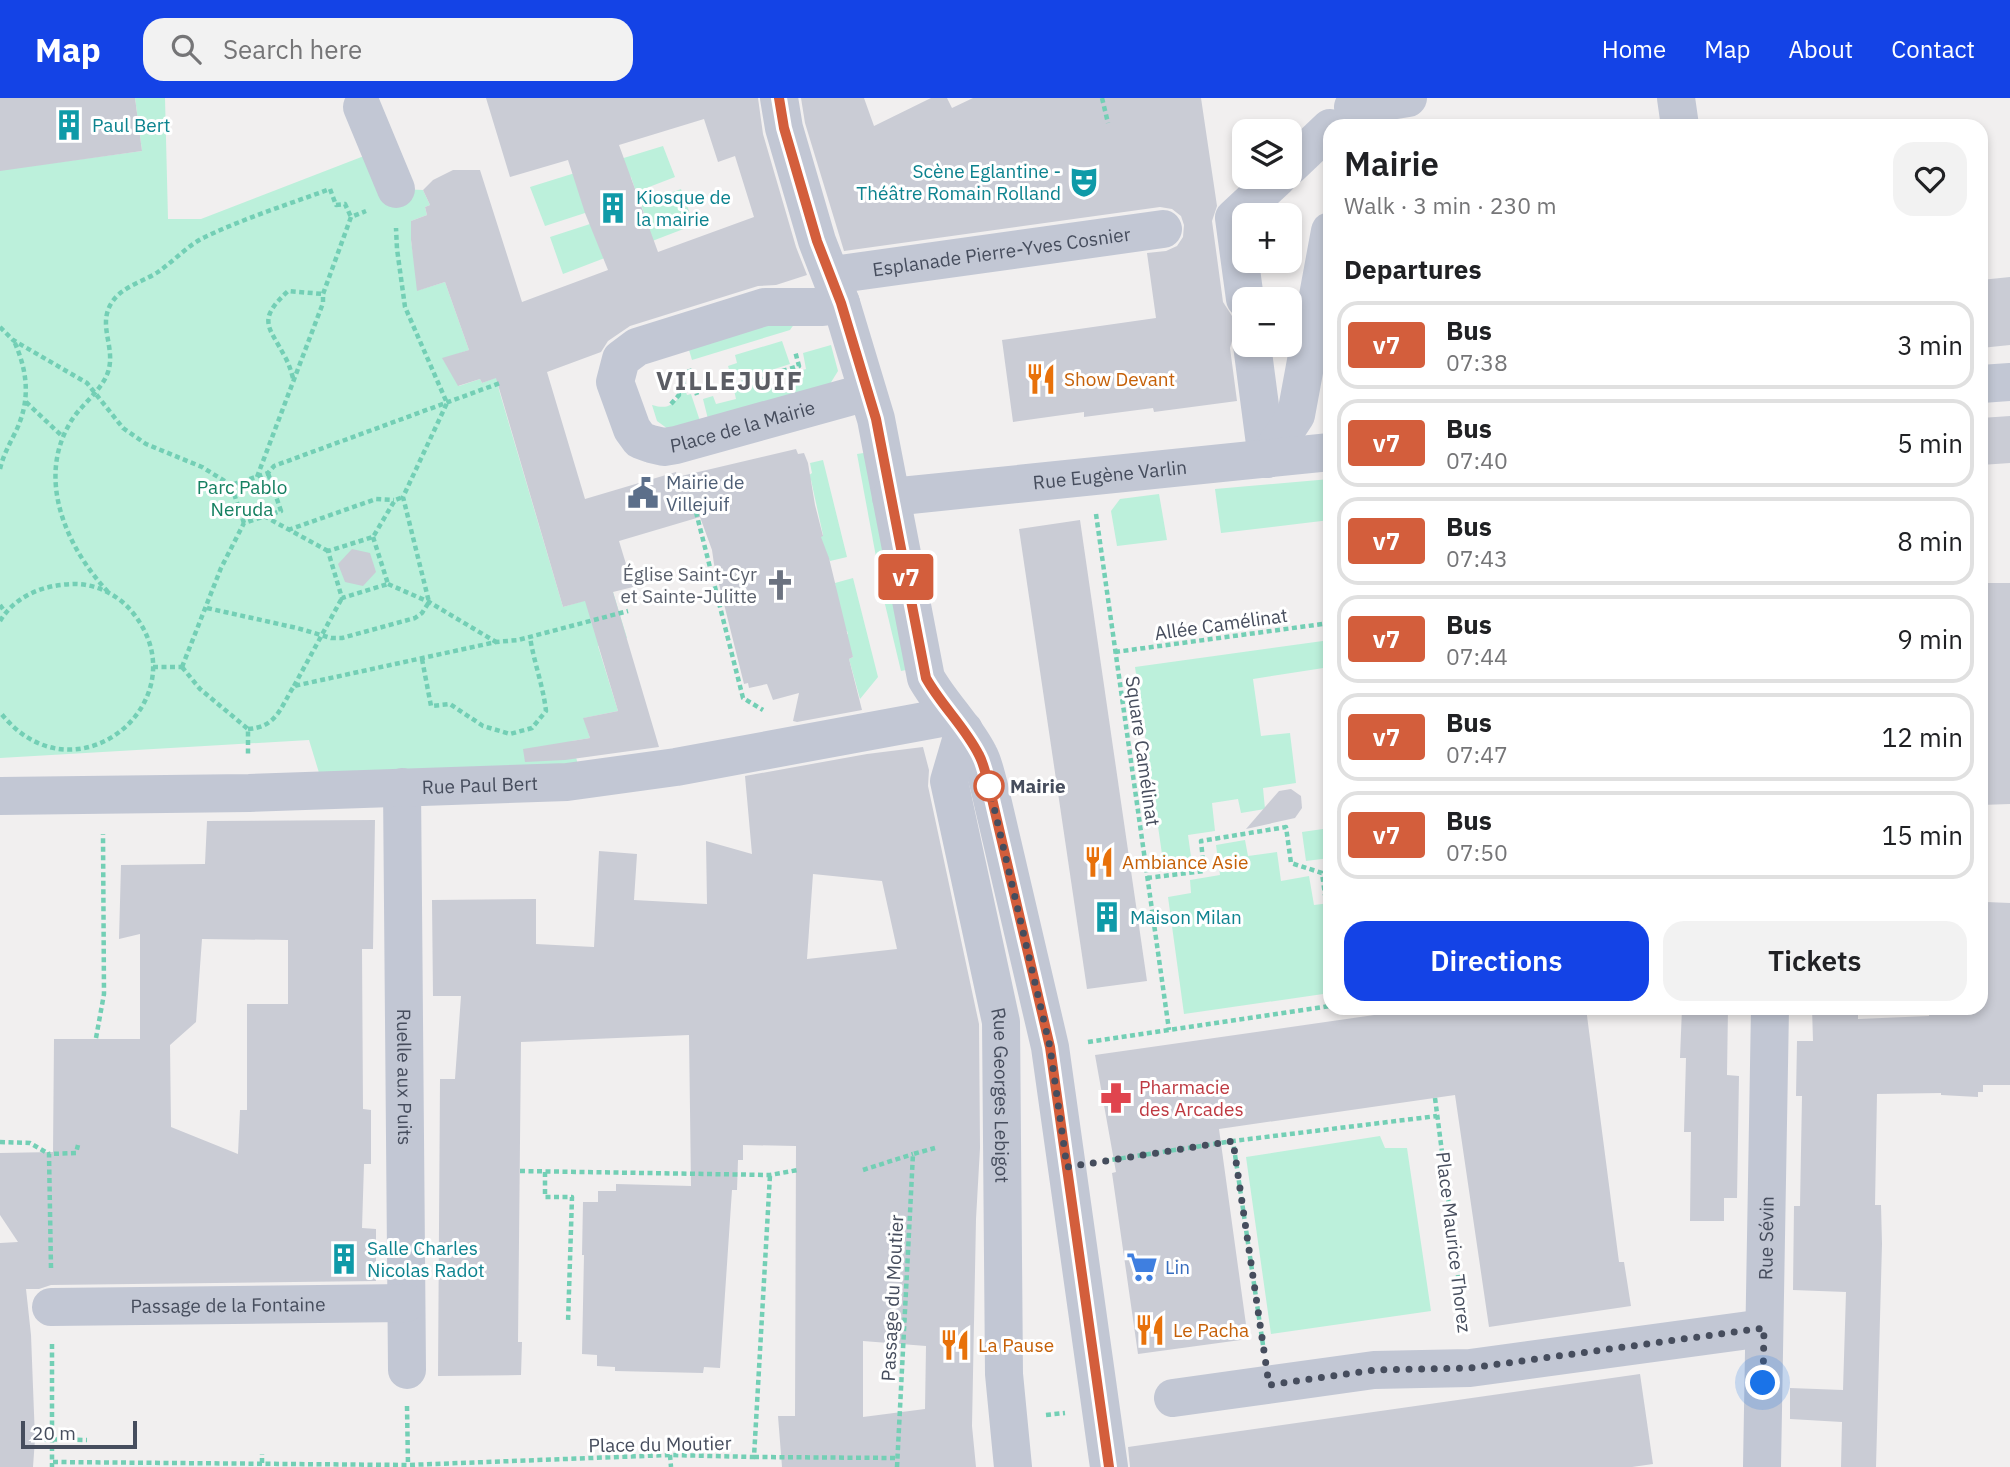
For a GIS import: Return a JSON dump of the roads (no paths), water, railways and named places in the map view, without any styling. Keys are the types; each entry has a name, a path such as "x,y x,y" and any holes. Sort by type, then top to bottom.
{"street":[{"path":"779,98 784,128 813,229 840,288 876,419 926,678 980,757 989,786 1050,1047 1109,1467"},
{"path":"1349,119 1408,98"},
{"path":"1676,98 1679,119"},
{"path":"362,107 395,194"},
{"path":"1302,156 1323,138"},
{"path":"1242,287 1227,220 1264,189"},
{"name":"Esplanade Pierre-Yves Cosnier","path":"840,288 1163,229"},
{"path":"1267,459 1296,415 1323,269"},
{"name":"Place de la Mairie","path":"840,288 823,307 765,307 637,347 621,359 615,382 632,429 640,440 664,447 867,392"},
{"path":"1254,357 1267,459"},
{"path":"1988,384 2010,382"},
{"name":"Rue Eugène Varlin","path":"891,497 1323,453"},
{"name":"Rue Paul Bert","path":"0,796 248,793 567,782 612,778 958,723"},
{"name":"Rue Georges Lebigot","path":"958,723 949,781 1001,1022 1004,1374 1013,1467"},
{"name":"Ruelle aux Puits","path":"402,786 407,1370"},
{"name":"Rue Sévin","path":"1762,1467 1770,1015"},
{"name":"Passage de la Fontaine","path":"51,1307 406,1303"},
{"path":"1173,1398 1374,1370 1470,1368 1764,1328"}],"place":[{"name":"Paul Bert","path":"69,125"},
{"name":"Scène Eglantine - Théâtre Romain Rolland","path":"1084,182"},
{"name":"Kiosque de la mairie","path":"613,208"},
{"name":"Show Devant","path":"1041,379"},
{"name":"Mairie de Villejuif","path":"643,493"},
{"name":"Église Saint-Cyr et Sainte-Julitte","path":"780,585"},
{"name":"Mairie","path":"989,786"},
{"name":"Ambiance Asie","path":"1099,862"},
{"name":"Maison Milan","path":"1107,917"},
{"name":"Pharmacie des Arcades","path":"1116,1098"},
{"name":"Salle Charles Nicolas Radot","path":"344,1259"},
{"name":"Lin","path":"1142,1267"},
{"name":"Le Pacha","path":"1150,1330"},
{"name":"La Pause","path":"955,1345"}],"district":[{"name":"VILLEJUIF","path":"730,380"}],"park label":[{"name":"Parc Pablo Neruda","path":"242,498"}]}
